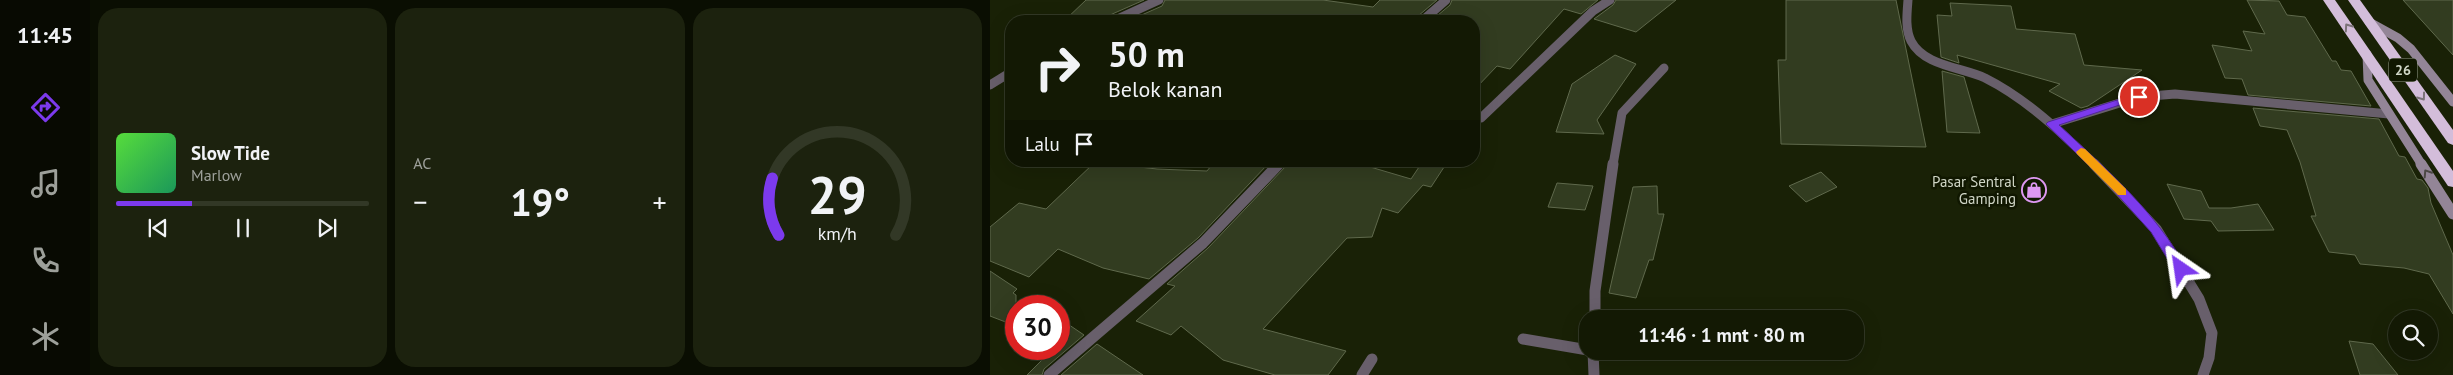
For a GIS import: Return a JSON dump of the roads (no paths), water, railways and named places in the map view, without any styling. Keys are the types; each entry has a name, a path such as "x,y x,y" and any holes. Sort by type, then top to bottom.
{"highway":[{"name":"26","path":"2330,0 2446,161 2453,182"},
{"name":"26","path":"2354,0 2453,140"}],"street":[{"path":"1127,15 1159,0"},
{"path":"1429,15 1446,0"},
{"path":"1481,118 1593,11 1610,0"},
{"path":"1908,0 1906,18 1911,41 1927,58 1984,78 2012,94 2052,124 2108,177 2156,229 2200,299 2212,333 2209,358 2203,375"},
{"path":"2368,22 2398,38 2411,49 2453,102"},
{"path":"2368,54 2366,71 2368,80 2453,214"},
{"path":"1594,310 1595,291 1618,127 1622,114 1664,68"},
{"path":"990,85 1005,76"},
{"path":"2052,124 2139,97 2175,94 2389,114"},
{"path":"1049,375 1203,243 1276,167"},
{"path":"1523,339 1579,348"},
{"path":"1362,375 1372,358"},
{"path":"1593,360 1594,375"}],"place":[{"name":"Pasar Sentral Gamping","path":"2034,190"}]}
